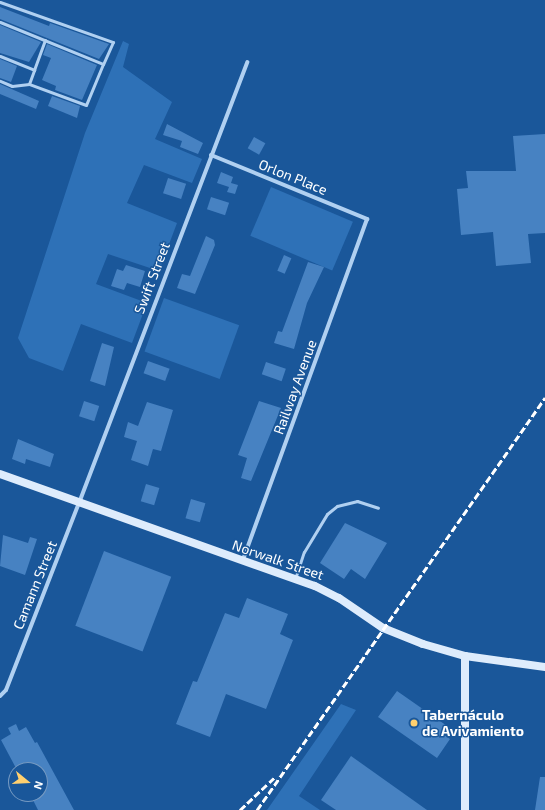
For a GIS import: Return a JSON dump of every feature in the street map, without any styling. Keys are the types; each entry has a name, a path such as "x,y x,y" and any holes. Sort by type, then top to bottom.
{"street":[{"name":"Swift Street","path":"79,503 247,62"},
{"name":"Orlon Place","path":"211,155 367,219"},
{"name":"Railway Avenue","path":"243,562 367,219"},
{"name":"Norwalk Street","path":"0,474 243,562 295,579 339,598 383,628 464,656 545,666"},
{"name":"Camann Street","path":"0,696 6,690 79,503"},
{"path":"464,656 465,810"}],"lane":[{"path":"0,2 113,42 86,105 29,84 12,86 0,81"},
{"path":"0,22 103,64"},
{"path":"29,84 45,40"},
{"path":"0,56 34,70"},
{"path":"295,579 304,552 327,514 337,506 357,501 378,508"}],"shaded area":[{"path":"123,41 129,44 123,67 172,102 155,139 202,159 192,183 144,165 127,203 177,223 159,271 108,254 96,284 147,303 132,343 81,324 63,371 29,358 18,338 85,133"},
{"path":"271,187 353,222 332,271 250,236"},
{"path":"164,298 239,325 220,379 145,352"},
{"path":"341,704 356,710 299,796 320,810 267,810"}],"building":[{"path":"0,7 49,26 50,23 109,44 99,59 0,19"},
{"path":"0,25 41,42 29,62 0,53"},
{"path":"47,44 97,65 82,100 55,90 56,86 42,80 51,58 43,55"},
{"path":"0,59 17,66 11,82 0,78"},
{"path":"0,84 39,101 36,109 0,94"},
{"path":"52,96 80,106 77,118 48,106"},
{"path":"167,124 203,143 198,154 180,147 182,141 163,135"},
{"path":"545,134 545,233 528,234 531,263 496,266 493,232 461,235 457,189 468,188 466,171 516,171 513,136"},
{"path":"254,137 265,143 259,155 248,148"},
{"path":"221,172 233,177 231,183 238,185 235,194 227,192 229,187 217,183"},
{"path":"168,178 186,184 181,199 163,193"},
{"path":"211,197 229,203 225,215 207,209"},
{"path":"206,236 214,240 215,245 195,294 177,288 182,274 190,276"},
{"path":"284,255 291,258 285,274 277,271"},
{"path":"308,262 324,267 307,303 294,349 274,343 278,331 282,332"},
{"path":"126,265 145,271 140,287 127,283 124,290 111,286 117,269 123,271"},
{"path":"102,343 114,347 105,386 90,381"},
{"path":"148,361 170,369 165,381 144,373"},
{"path":"266,362 286,369 282,381 262,374"},
{"path":"84,401 99,406 94,421 79,416"},
{"path":"259,401 281,408 251,481 241,478 247,458 238,455"},
{"path":"147,402 173,410 161,451 153,449 148,466 131,460 137,441 124,437 128,422 138,426"},
{"path":"18,439 54,454 50,467 26,459 25,464 12,459"},
{"path":"146,484 159,488 154,505 141,501"},
{"path":"191,499 205,503 200,522 185,518"},
{"path":"345,523 387,543 365,579 351,569 344,579 320,563"},
{"path":"3,535 28,543 30,537 37,539 25,575 0,566"},
{"path":"104,551 171,577 143,651 75,626"},
{"path":"247,598 288,614 280,634 293,640 266,709 226,694 210,737 176,724 193,681 197,682 225,613 239,618"},
{"name":"Tabernáculo de Avivamiento","path":"397,691 450,728 444,735 450,739 437,758 378,717"},
{"path":"16,724 19,731 26,727 35,743 37,742 48,762 13,762 1,740 11,734 8,728"},
{"path":"351,756 427,810 336,810 321,800"},
{"path":"48,762 74,810 38,810 34,802 48,802"},
{"path":"540,777 545,777 545,810 535,810"}],"railway":[{"path":"257,810 545,398"},
{"path":"240,810 274,778"}],"place":[{"name":"Tabernáculo de Avivamiento","path":"414,723"}]}
